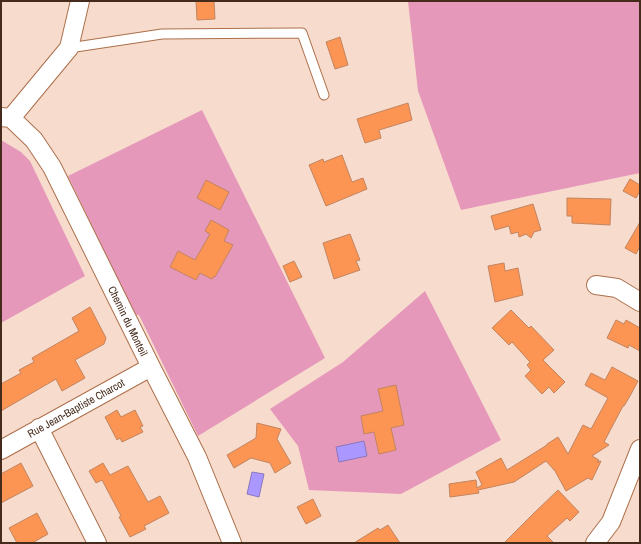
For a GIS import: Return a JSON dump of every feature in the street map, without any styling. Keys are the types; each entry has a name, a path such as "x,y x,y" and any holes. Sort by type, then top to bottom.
{"street":[{"path":"6,118 69,48 80,1"},
{"name":"Chemin du Monteil","path":"6,118 34,140 52,167 197,458 232,543"},
{"path":"596,285 616,288 640,302"},
{"name":"Rue Jean-Baptiste Charcot","path":"1,450 151,367"},
{"path":"39,428 97,543"},
{"path":"595,543 611,522 640,449"}],"lane":[{"path":"69,48 162,34 302,34 324,95"}],"shaded area":[{"path":"408,1 640,1 640,173 461,210 418,91"},
{"path":"202,110 325,358 198,436 139,315 135,315 68,176"},
{"path":"1,140 21,152 30,161 85,276 1,323"},
{"path":"425,291 501,440 401,494 309,490 298,446 270,409 343,362"},
{"path":"364,441 367,456 339,462 336,447"},
{"path":"252,472 264,474 259,497 247,494"}],"building":[{"path":"196,1 214,1 215,19 197,20"},
{"path":"340,37 348,65 335,69 326,42"},
{"path":"408,103 412,120 379,130 381,138 365,143 357,119"},
{"path":"342,155 352,182 363,178 367,189 326,206 309,165 323,159 324,162"},
{"path":"630,179 640,185 640,191 636,198 623,191"},
{"path":"206,180 229,192 220,210 197,198"},
{"path":"567,198 611,199 610,225 572,223 572,216 567,216"},
{"path":"533,204 541,230 534,232 531,238 526,234 519,237 518,232 511,234 509,226 495,230 491,216"},
{"path":"211,220 229,230 224,241 233,245 215,277 214,276 212,279 200,273 196,280 170,267 178,251 195,260 210,234 205,231"},
{"path":"640,222 640,246 636,254 625,248"},
{"path":"350,234 360,260 356,261 360,270 334,279 323,243"},
{"path":"294,261 302,277 290,282 283,266"},
{"path":"504,263 505,271 518,268 523,295 495,302 488,266"},
{"path":"90,307 106,338 104,344 75,360 85,378 62,391 56,379 1,411 1,384 21,373 19,370 34,362 32,358 79,331 72,318"},
{"path":"511,310 529,328 531,326 554,350 543,360 565,382 554,393 549,387 542,394 525,376 531,370 527,365 530,362 512,342 509,345 492,328"},
{"path":"616,320 624,324 626,320 640,328 640,351 629,345 628,348 607,338"},
{"path":"612,367 638,381 604,442 609,445 592,456 599,460 597,462 601,461 592,480 588,478 566,491 555,471 546,461 514,482 478,490 479,493 450,497 449,484 476,480 477,488 482,485 476,472 501,458 507,470 558,437 568,454 583,425 591,429 608,398 585,385 591,373 605,380"},
{"path":"396,385 404,425 391,428 396,450 379,454 374,432 364,434 361,416 383,411 378,389"},
{"path":"117,410 121,417 135,410 143,426 140,427 143,432 122,442 120,438 117,440 105,417"},
{"path":"257,423 281,429 277,439 291,463 275,473 270,463 251,458 234,468 227,455 256,438"},
{"path":"21,463 33,486 1,503 1,474"},
{"path":"103,463 110,475 128,466 148,502 160,496 169,513 144,526 146,529 130,537 102,480 96,483 89,471"},
{"path":"558,490 579,512 570,521 567,518 547,536 554,543 504,543 533,514"},
{"path":"313,499 321,516 306,524 297,507"},
{"path":"37,513 48,534 32,543 17,543 9,528"},
{"path":"388,525 400,543 354,543 378,528 380,530"}]}
